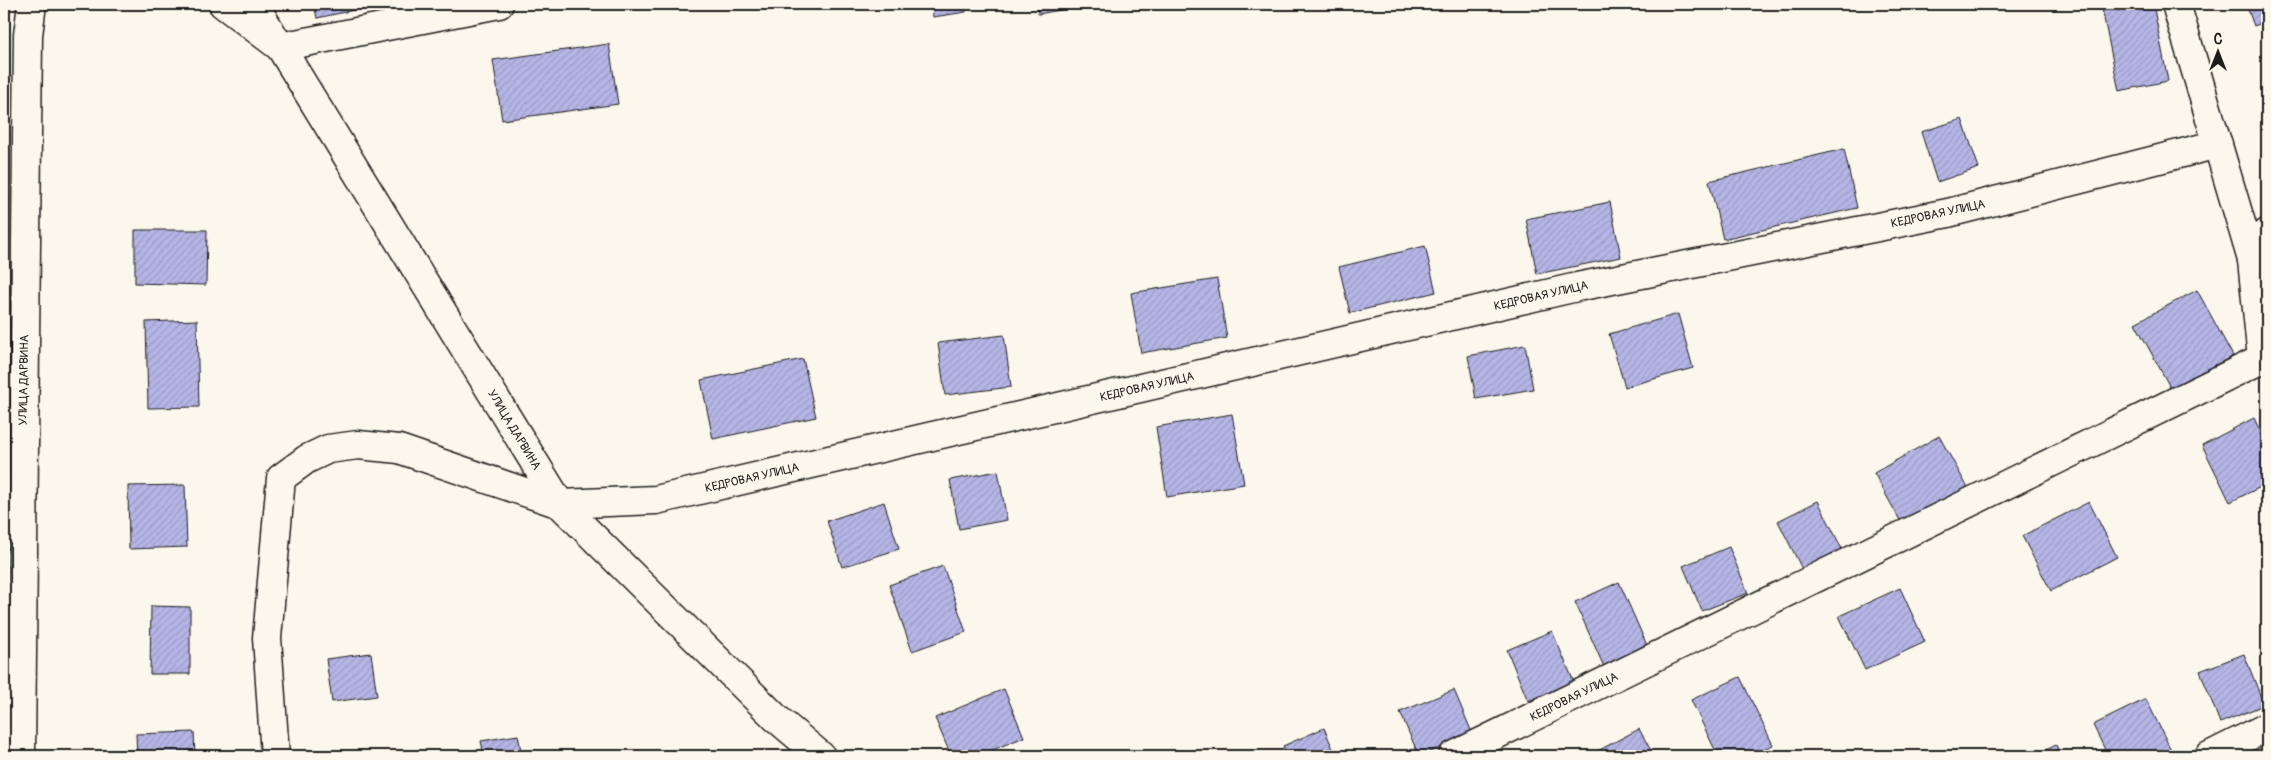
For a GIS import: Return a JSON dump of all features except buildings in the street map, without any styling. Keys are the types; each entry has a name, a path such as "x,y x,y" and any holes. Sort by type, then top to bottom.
{"street":[{"name":"УЛИЦА ДАРВИНА","path":"21,756 28,35 32,4"},
{"name":"УЛИЦА ДАРВИНА","path":"223,4 280,47"},
{"name":"УЛИЦА ДАРВИНА","path":"254,4 560,504 776,718 820,756"},
{"path":"280,47 499,4"},
{"path":"2176,4 2218,144"},
{"name":"КЕДРОВАЯ УЛИЦА","path":"560,504 656,500 1578,287 1948,213 2218,144 2252,260 2262,359 1453,756"},
{"path":"2252,260 2267,232"},
{"path":"276,756 267,638 281,478 307,460 328,449 358,445 399,449 560,504"},
{"path":"2209,756 2267,727"}]}
